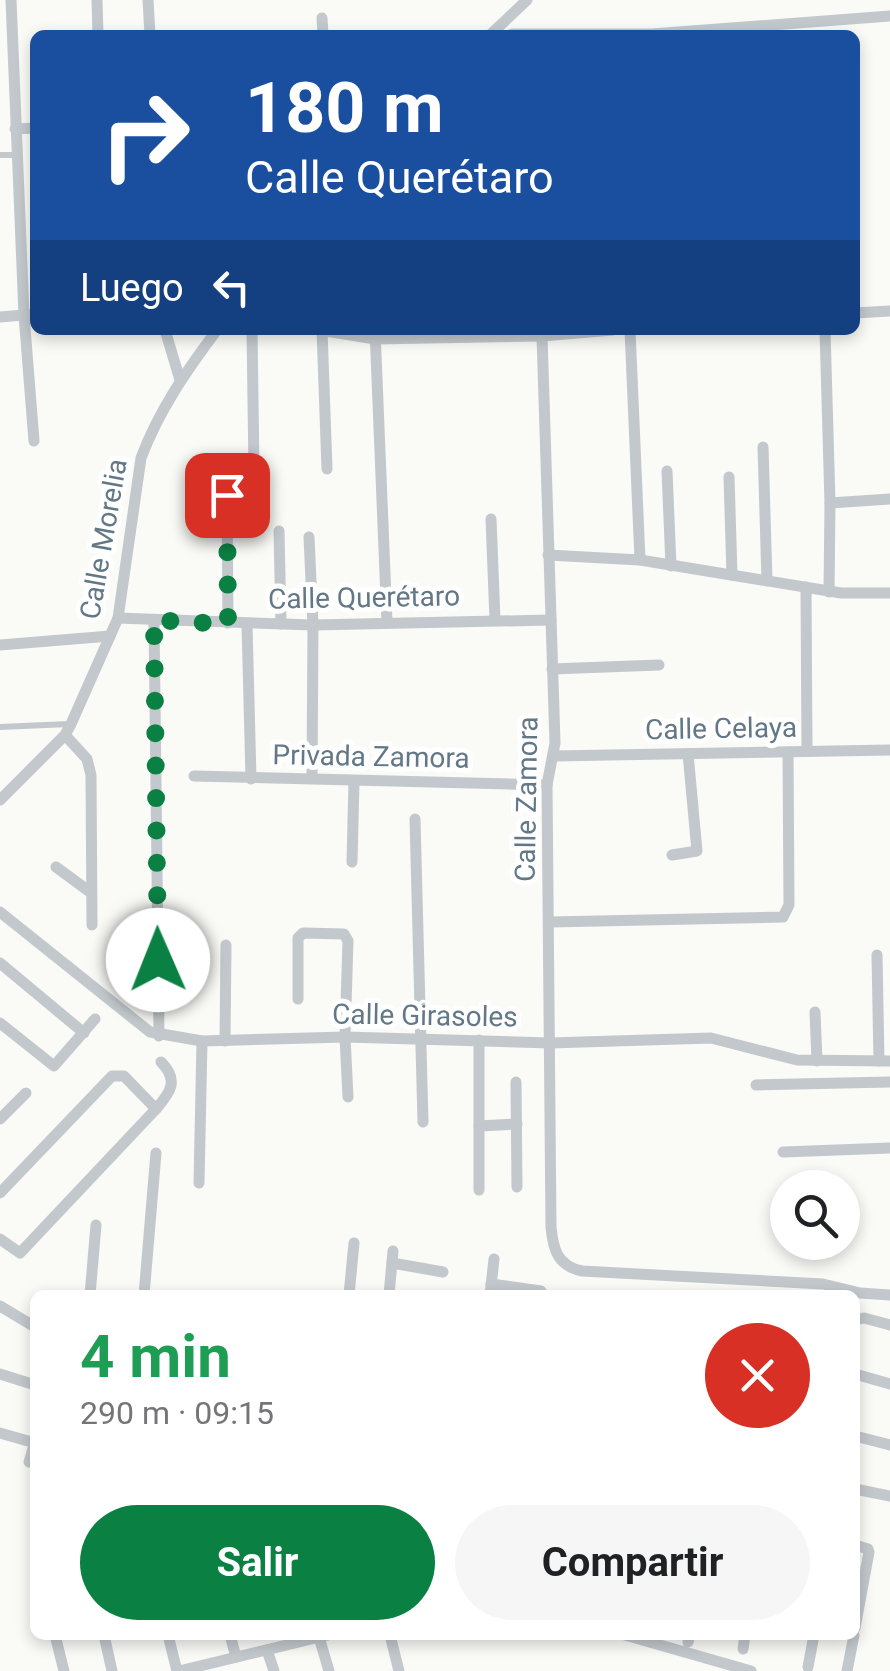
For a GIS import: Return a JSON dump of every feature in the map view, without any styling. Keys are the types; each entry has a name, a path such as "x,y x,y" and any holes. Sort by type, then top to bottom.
{"street":[{"path":"0,317 30,315 16,155 11,0"},
{"path":"96,0 98,30"},
{"path":"148,0 150,30"},
{"path":"496,30 527,0"},
{"path":"765,30 814,28 890,16"},
{"path":"322,18 323,30"},
{"path":"509,19 511,30"},
{"path":"15,129 30,128"},
{"path":"860,313 890,311"},
{"path":"31,335 34,441"},
{"path":"166,335 180,380"},
{"name":"Calle Morelia","path":"0,800 68,729 118,618 141,458 180,380 213,335"},
{"path":"252,335 254,470"},
{"path":"321,335 327,470"},
{"path":"375,335 387,622"},
{"name":"Calle Zamora","path":"533,335 551,620 554,756 546,785 551,1227 560,1262 582,1271 824,1284 848,1290"},
{"path":"630,335 640,560"},
{"path":"825,335 829,592"},
{"path":"763,447 767,580"},
{"path":"667,471 671,566"},
{"path":"729,476 732,575"},
{"path":"227,495 228,624"},
{"path":"830,503 890,498"},
{"path":"491,518 495,620"},
{"path":"280,531 281,624"},
{"path":"309,537 312,778"},
{"path":"548,555 640,560 829,592 890,593"},
{"path":"806,587 807,751"},
{"name":"Calle Querétaro","path":"118,618 313,625 551,620"},
{"path":"154,620 159,1036"},
{"path":"247,624 252,779"},
{"path":"0,644 110,636"},
{"path":"552,670 659,665"},
{"path":"68,729 87,760 91,776 92,926"},
{"name":"Calle Celaya","path":"554,756 890,750"},
{"path":"550,922 784,917 788,911 788,752"},
{"path":"672,855 696,851 688,754"},
{"name":"Privada Zamora","path":"194,776 546,785"},
{"path":"352,862 354,781"},
{"path":"415,819 423,1122"},
{"path":"56,867 90,892"},
{"name":"Calle Girasoles","path":"0,912 159,1036 202,1041 345,1038 550,1043 711,1038 796,1060 885,1061"},
{"path":"298,999 298,938 303,933 344,934 348,941 348,1097"},
{"path":"225,1041 226,945"},
{"path":"878,955 885,1061"},
{"path":"0,963 84,1034"},
{"path":"816,1012 816,1061"},
{"path":"0,1023 54,1066 95,1019"},
{"path":"478,1040 479,1190"},
{"path":"200,1183 202,1041"},
{"path":"0,1239 20,1253 156,1109 172,1083 170,1070 162,1062"},
{"path":"0,1194 112,1076 124,1076 156,1109"},
{"path":"516,1082 517,1187"},
{"path":"756,1085 890,1082"},
{"path":"0,1119 26,1093"},
{"path":"0,1095 12,1106"},
{"path":"480,1126 516,1124"},
{"path":"783,1152 890,1148"},
{"path":"144,1290 156,1152"},
{"path":"90,1290 96,1224"},
{"path":"349,1290 354,1242"},
{"path":"389,1290 392,1257 443,1272"},
{"path":"494,1260 490,1289 516,1290"},
{"name":"Calle Zamora","path":"860,1293 890,1294"},
{"path":"0,1306 30,1324"},
{"path":"860,1319 890,1325"},
{"path":"0,1374 30,1383"},
{"path":"860,1375 890,1384"},
{"path":"0,1433 30,1442"},
{"path":"860,1437 890,1445"},
{"path":"860,1490 890,1496"},
{"path":"860,1546 869,1552 860,1599"},
{"path":"56,1640 64,1671"},
{"path":"105,1640 112,1671"},
{"path":"169,1640 178,1671 308,1640"},
{"path":"231,1640 236,1657"},
{"path":"325,1640 329,1671"},
{"path":"391,1640 399,1671"},
{"path":"643,1640 752,1671"},
{"path":"743,1649 745,1640"},
{"path":"808,1667 813,1640"},
{"path":"846,1671 852,1640"},
{"path":"268,1650 274,1671"}],"lane":[{"path":"0,155 16,155"},
{"path":"0,727 68,729"}],"route":[{"path":"158,960 154,620 228,624 227,495"}]}
